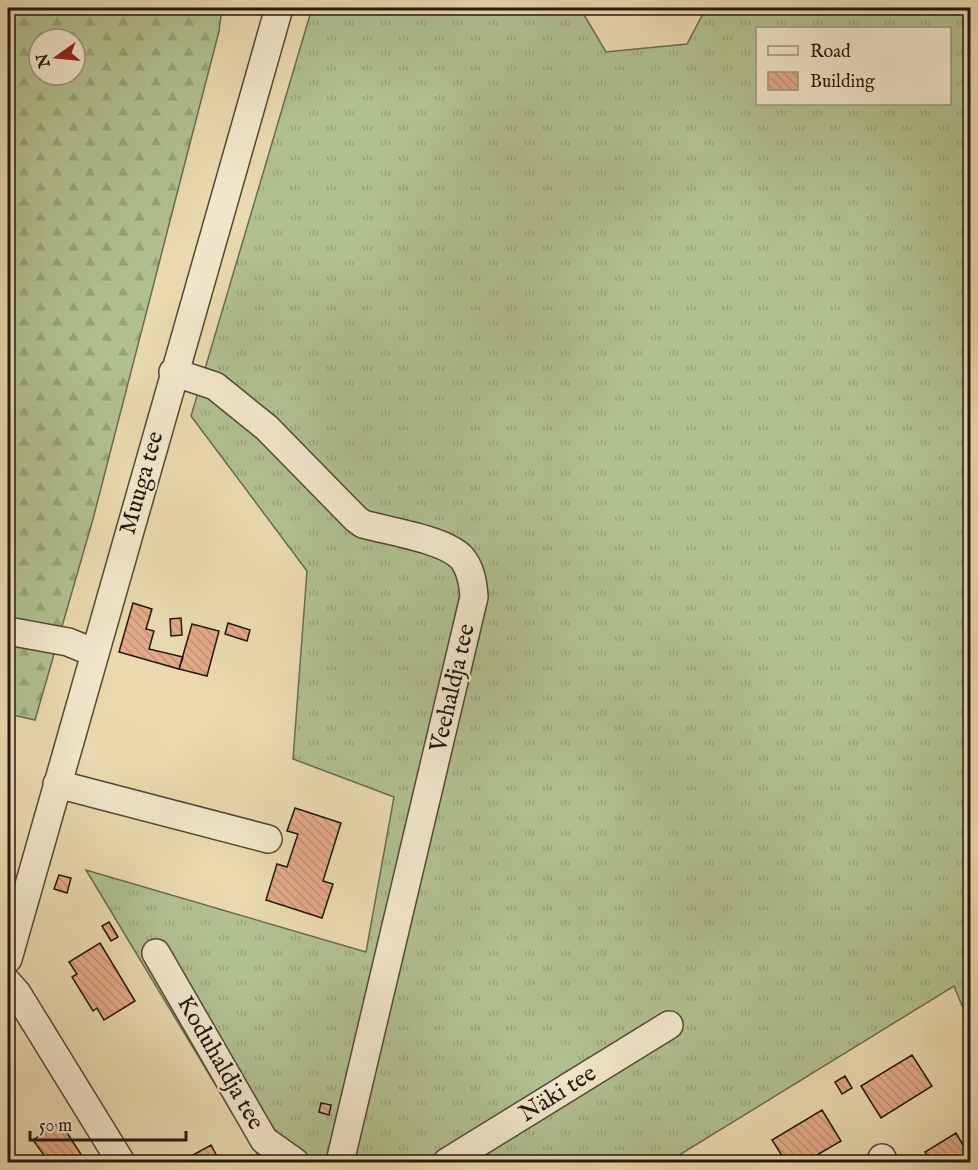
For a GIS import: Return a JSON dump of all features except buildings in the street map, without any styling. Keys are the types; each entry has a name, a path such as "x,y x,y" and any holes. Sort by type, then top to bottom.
{"street":[{"name":"Muuga tee","path":"8,960 173,372 279,8"},
{"name":"Veehaldja tee","path":"173,372 215,386 267,428 363,524 448,547 462,558 472,576 474,597 340,1162"},
{"path":"8,630 68,642 95,652"},
{"path":"57,784 268,838"},
{"name":"Koduhaldja tee","path":"156,953 264,1140 295,1162"},
{"path":"8,983 17,993 121,1162"},
{"name":"Näki tee","path":"447,1162 669,1025"}],"green space":[{"path":"8,8 222,8 219,31 93,519 35,720 8,714"},
{"path":"312,8 580,8 606,52 687,44 706,8 970,8 970,1025 954,986 668,1162 262,1162 86,870 366,952 394,797 293,759 307,571 191,416"}]}
